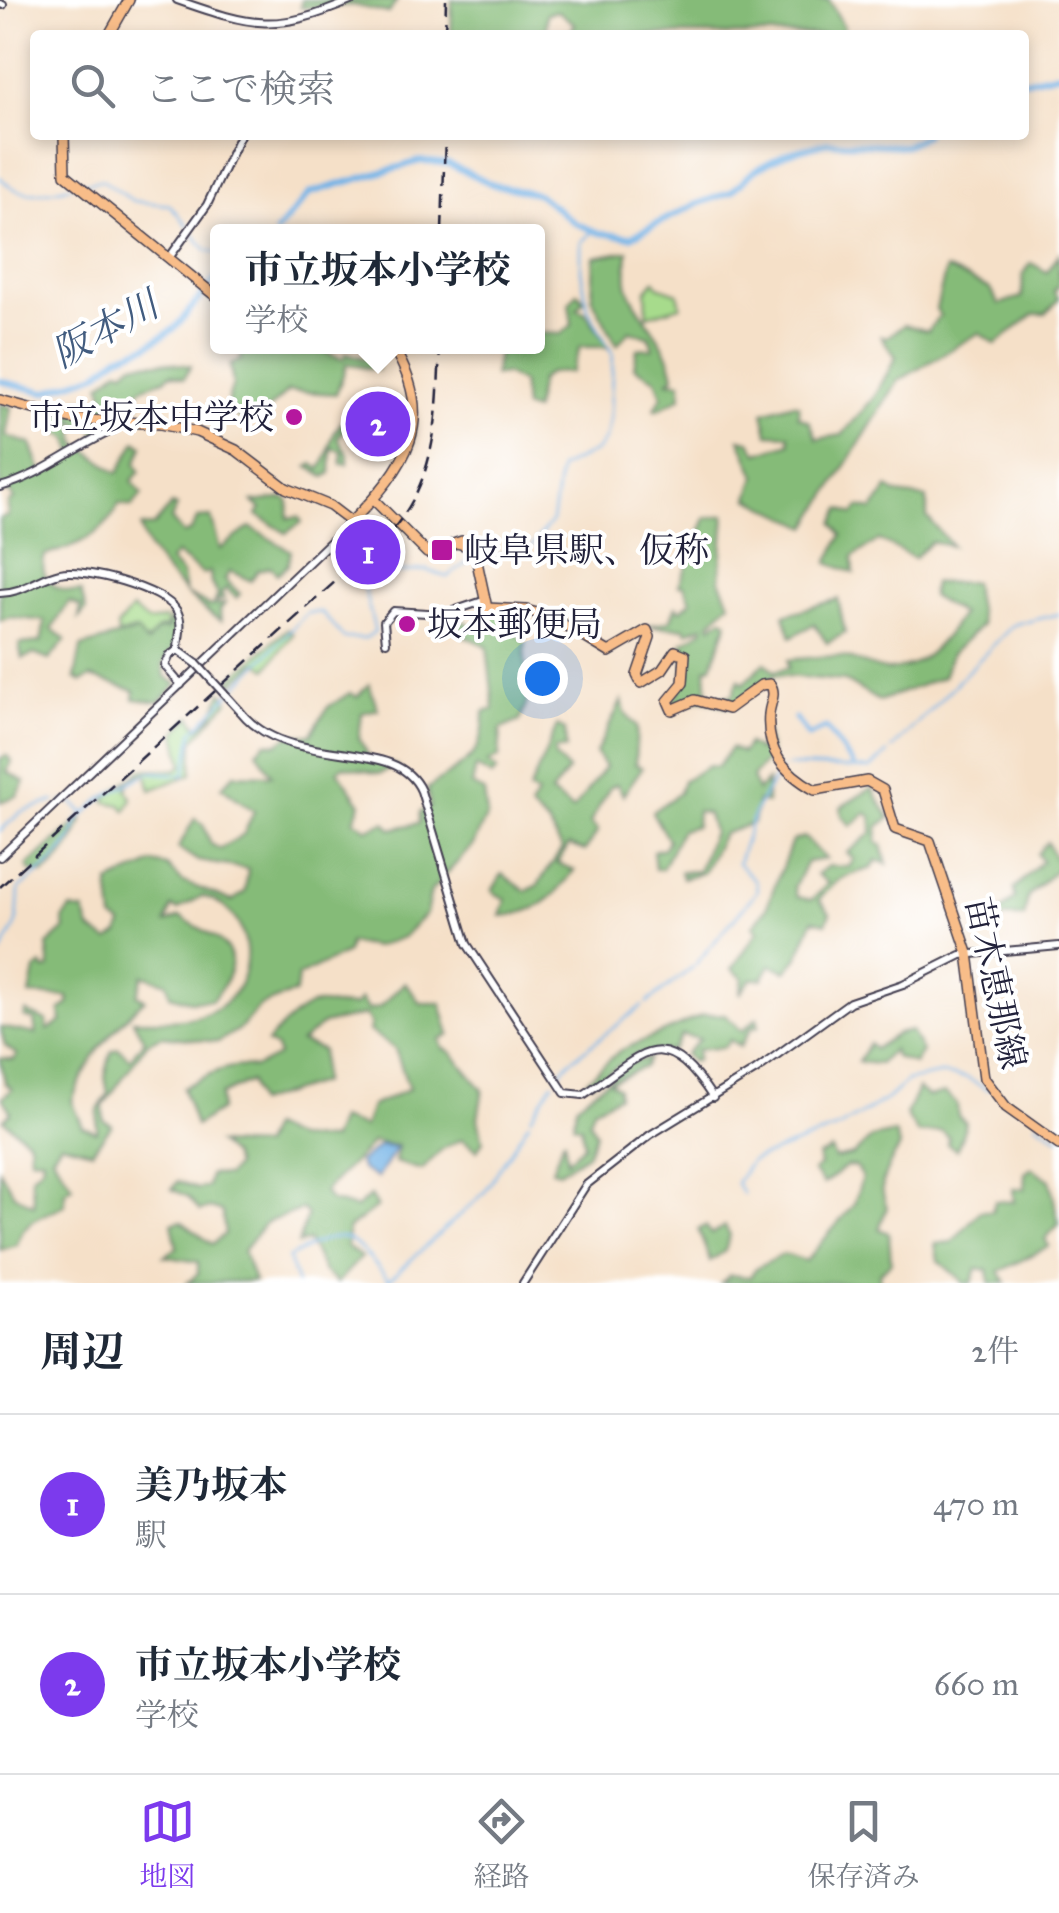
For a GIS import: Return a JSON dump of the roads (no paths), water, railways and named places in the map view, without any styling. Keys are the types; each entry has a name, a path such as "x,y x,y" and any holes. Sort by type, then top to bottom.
{"main road":[{"path":"111,30 129,0"},
{"path":"64,140 62,167 78,185 210,291"},
{"path":"0,400 53,415 169,425 206,435 236,450 286,488 339,510 351,522 374,500 410,452 416,400 396,354"},
{"path":"374,500 424,552 473,542 483,601"},
{"name":"苗木恵那線","path":"483,601 494,611 526,610 551,617 609,652 647,630 650,637 638,675 641,682 662,670 675,651 684,655 683,682 668,701 672,710 695,700 728,710 761,686 773,686 770,729 775,758 816,790 867,782 883,790 895,828 934,846 968,954 984,1078 1006,1107 1059,1145"}],"street":[{"path":"177,0 267,25 299,21 353,0"},
{"path":"266,30 267,25"},
{"path":"169,258 191,232 218,187 238,140"},
{"path":"0,487 32,476 67,452 114,430 117,422"},
{"path":"0,856 351,522"},
{"path":"0,594 71,572 140,587 161,596 175,608 180,624 178,650"},
{"path":"386,642 384,622 393,612 451,613 483,601"},
{"path":"178,650 168,657 165,666 181,685"},
{"path":"178,650 198,664 259,732 281,744 386,761 413,776 424,799 467,944 565,1093 582,1095 632,1058 668,1053 689,1064 712,1098"},
{"path":"523,1283 581,1190 650,1135 712,1098 850,1002 903,984 946,960 968,954 1059,946"}],"water":[{"path":"380,1145 396,1148 377,1178 361,1169 359,1162"}],"waterway":[{"path":"1029,80 1059,73"},
{"name":"阪本川","path":"283,224 310,193 420,161 449,164 494,185 538,194 575,223 599,233 631,237 694,205 731,192 755,170 785,154 828,142 904,146 916,140"},
{"path":"0,177 25,192 72,186"},
{"path":"79,184 102,180 133,201 170,205 188,226"},
{"path":"478,559 530,548 552,521 560,468 596,451 606,438 613,355 588,309 581,271 581,242 594,230"},
{"path":"192,233 210,251"},
{"name":"阪本川","path":"0,381 45,392 97,374 119,356 147,346 175,328 210,286"},
{"path":"0,956 17,923 19,889 53,862 72,838 78,820 104,797 150,772 185,775 193,732 307,613 321,612 344,638 365,639 375,631 364,589 371,575 426,570 447,577 471,560"},
{"path":"1026,622 1059,614"},
{"path":"892,749 1013,625 1023,622"},
{"path":"795,718 808,736 826,728 853,765"},
{"path":"788,766 870,769 888,753"},
{"path":"696,964 757,891 756,882 738,863 755,811 781,768"},
{"path":"0,831 21,812 54,801"},
{"path":"62,802 71,801 84,813"},
{"path":"647,1003 693,967"},
{"path":"558,1075 570,1061 642,1006"},
{"path":"743,1194 736,1183 751,1161 840,1127 887,1099 907,1081 941,1074 967,1078 988,1090"},
{"path":"531,1117 553,1083"},
{"path":"297,1283 288,1258 336,1238 355,1243 389,1280 484,1193 529,1122"},
{"path":"1036,1123 1059,1138"}],"railway":[{"path":"445,30 446,0"},
{"path":"442,224 445,140"},
{"path":"0,887 394,528 427,464 436,419 440,354"}],"place":[{"name":"市立坂本中学校","path":"294,417"},
{"name":"市立坂本小学校","path":"378,424"},
{"name":"岐阜県駅、仮称","path":"442,550"},
{"name":"美乃坂本","path":"368,552"},
{"name":"坂本郵便局","path":"407,624"}]}
